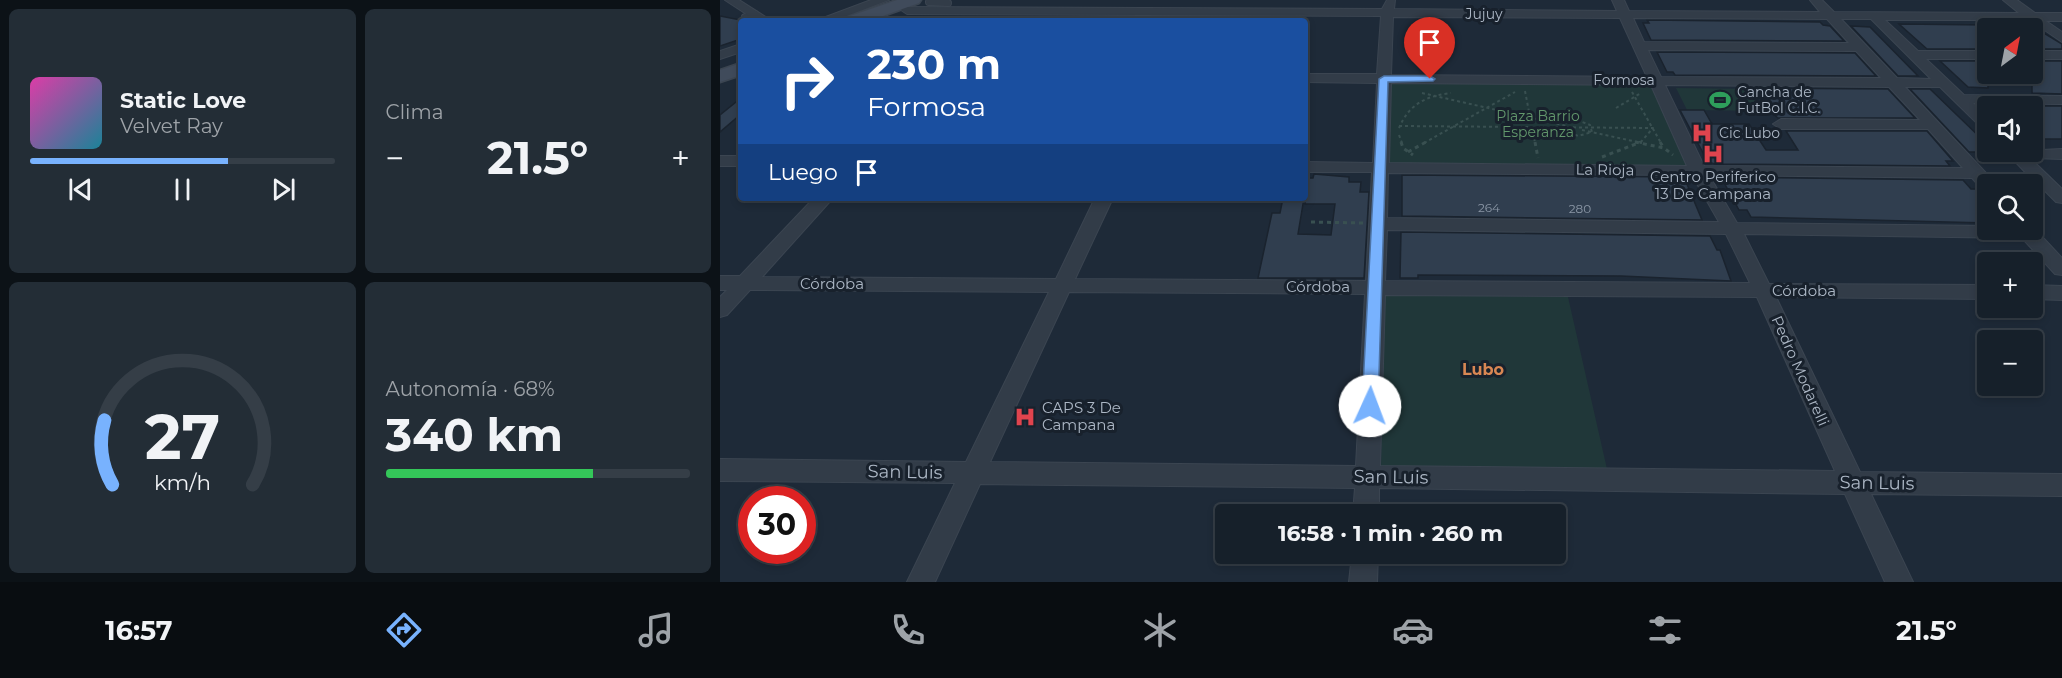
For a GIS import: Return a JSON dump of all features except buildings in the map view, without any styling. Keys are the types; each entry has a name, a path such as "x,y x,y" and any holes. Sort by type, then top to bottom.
{"main road":[{"path":"848,13 926,3"},
{"path":"884,18 926,3"}],"street":[{"path":"731,0 750,16 756,18"},
{"path":"990,18 1006,0"},
{"path":"1191,16 1203,0"},
{"path":"1816,0 1977,174"},
{"path":"2009,0 2062,38"},
{"path":"831,18 874,1"},
{"name":"Jujuy","path":"926,3 997,10 1191,16 1389,6 1622,7 1830,16 2062,17"},
{"path":"1367,504 1374,288 1389,6"},
{"name":"Pedro Modarelli","path":"1622,7 1698,171 1732,229 1763,290 1899,582"},
{"path":"1874,16 1977,115"},
{"path":"1640,46 1859,47"},
{"path":"728,64 738,52"},
{"path":"1914,55 1977,55"},
{"path":"2043,55 2062,55"},
{"name":"Formosa","path":"1308,78 1943,83"},
{"path":"1960,99 2062,100"},
{"path":"1781,124 1932,125"},
{"path":"2043,153 2062,154"},
{"path":"720,161 738,161"},
{"name":"La Rioja","path":"1308,167 1535,162 1698,171 1977,179"},
{"path":"2025,162 2038,174"},
{"path":"2043,179 2062,198"},
{"path":"720,310 821,201"},
{"path":"921,582 1103,201"},
{"path":"1377,224 1977,231"},
{"path":"2035,240 2062,269"},
{"name":"Córdoba","path":"720,283 1977,292"},
{"path":"2043,292 2062,292"},
{"name":"San Luis","path":"720,470 2062,485"},
{"path":"1363,582 1364,564"}],"path":[{"path":"1616,108 1635,98 1656,81"},
{"path":"1407,152 1524,87 1532,127 1535,162"},
{"path":"1631,89 1664,148"},
{"path":"1421,92 1574,128 1592,130 1653,128"},
{"path":"1422,157 1407,152 1400,144 1399,126 1415,102 1430,94 1454,93"},
{"path":"1399,126 1562,126 1577,120 1592,130 1664,148 1698,171"},
{"path":"1562,126 1566,133 1576,136 1586,136 1592,130"},
{"path":"1594,159 1640,143 1653,128"},
{"path":"1311,222 1377,224"}],"green space":[{"name":"Plaza Barrio Esperanza","path":"1390,82 1651,85 1689,167 1387,163"},
{"name":"Cancha de FutBol C.I.C.","path":"1676,88 1752,89 1766,111 1687,110"},
{"path":"1385,295 1568,297 1607,469 1381,466"}],"place":[{"name":"Cancha de FutBol C.I.C.","path":"1720,100"},
{"name":"Cic Lubo","path":"1702,133"},
{"name":"Centro Periferico 13 De Campana","path":"1713,154"},
{"name":"CAPS 3 De Campana","path":"1025,417"}],"district":[{"name":"Lubo","path":"1483,369"}],"route":[{"path":"1370,406 1384,79 1430,79"}]}
